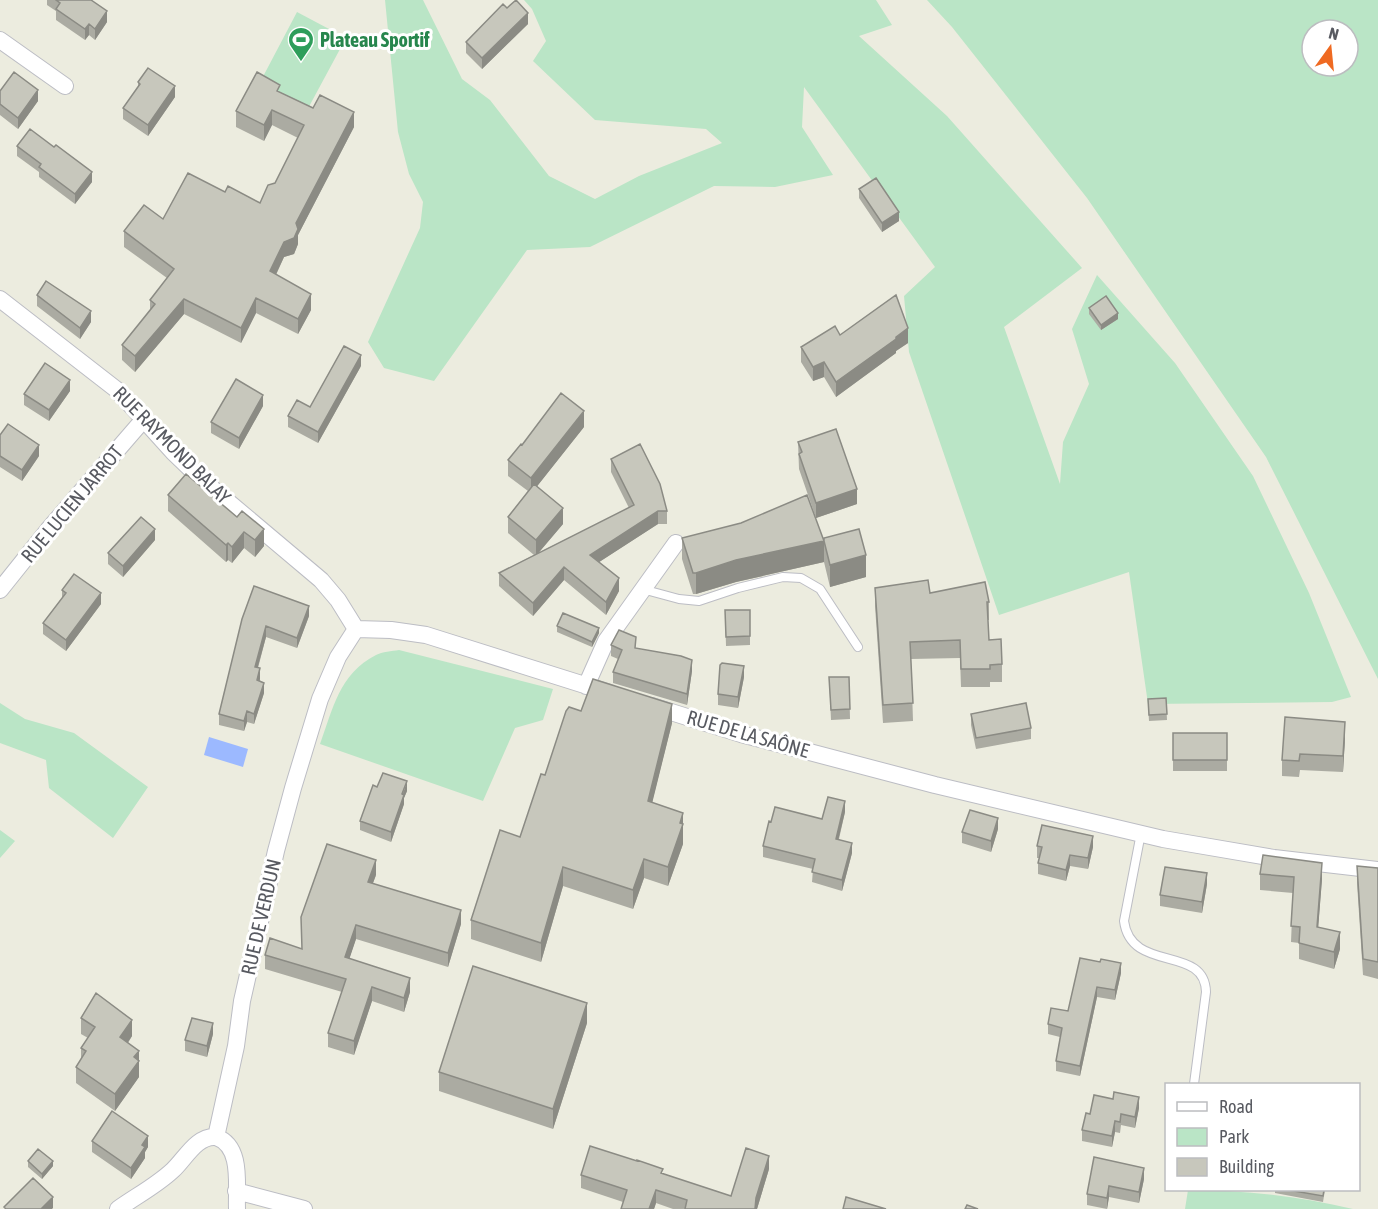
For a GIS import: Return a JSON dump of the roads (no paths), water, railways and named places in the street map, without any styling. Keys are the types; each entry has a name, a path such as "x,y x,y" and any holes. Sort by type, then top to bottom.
{"street":[{"path":"0,40 65,86"},
{"name":"RUE RAYMOND BALAY","path":"0,299 117,390 173,452 201,479 321,580 338,600 356,629"},
{"name":"RUE LUCIEN JARROT","path":"0,590 48,530 144,419"},
{"path":"586,686 606,641 676,543"},
{"name":"RUE DE LA SAÔNE","path":"356,629 391,630 426,635 741,734 934,785 1163,839 1274,858 1378,870"},
{"name":"RUE DE VERDUN","path":"216,1137 236,1046 242,1001 276,850 293,788 323,691 338,657 356,629"},
{"path":"118,1209 151,1188 172,1171 201,1141 211,1137 222,1139 231,1147 235,1160 237,1209"},
{"path":"236,1191 304,1209"}],"lane":[{"path":"642,589 699,602 738,588 783,577 801,578 820,589 858,647"},
{"path":"1142,833 1124,921 1125,932 1129,939 1148,954 1184,963 1197,971 1206,981 1194,1083"}],"water":[{"path":"209,737 248,749 243,767 204,755"}],"place":[{"name":"Plateau Sportif","path":"301,63"}]}
